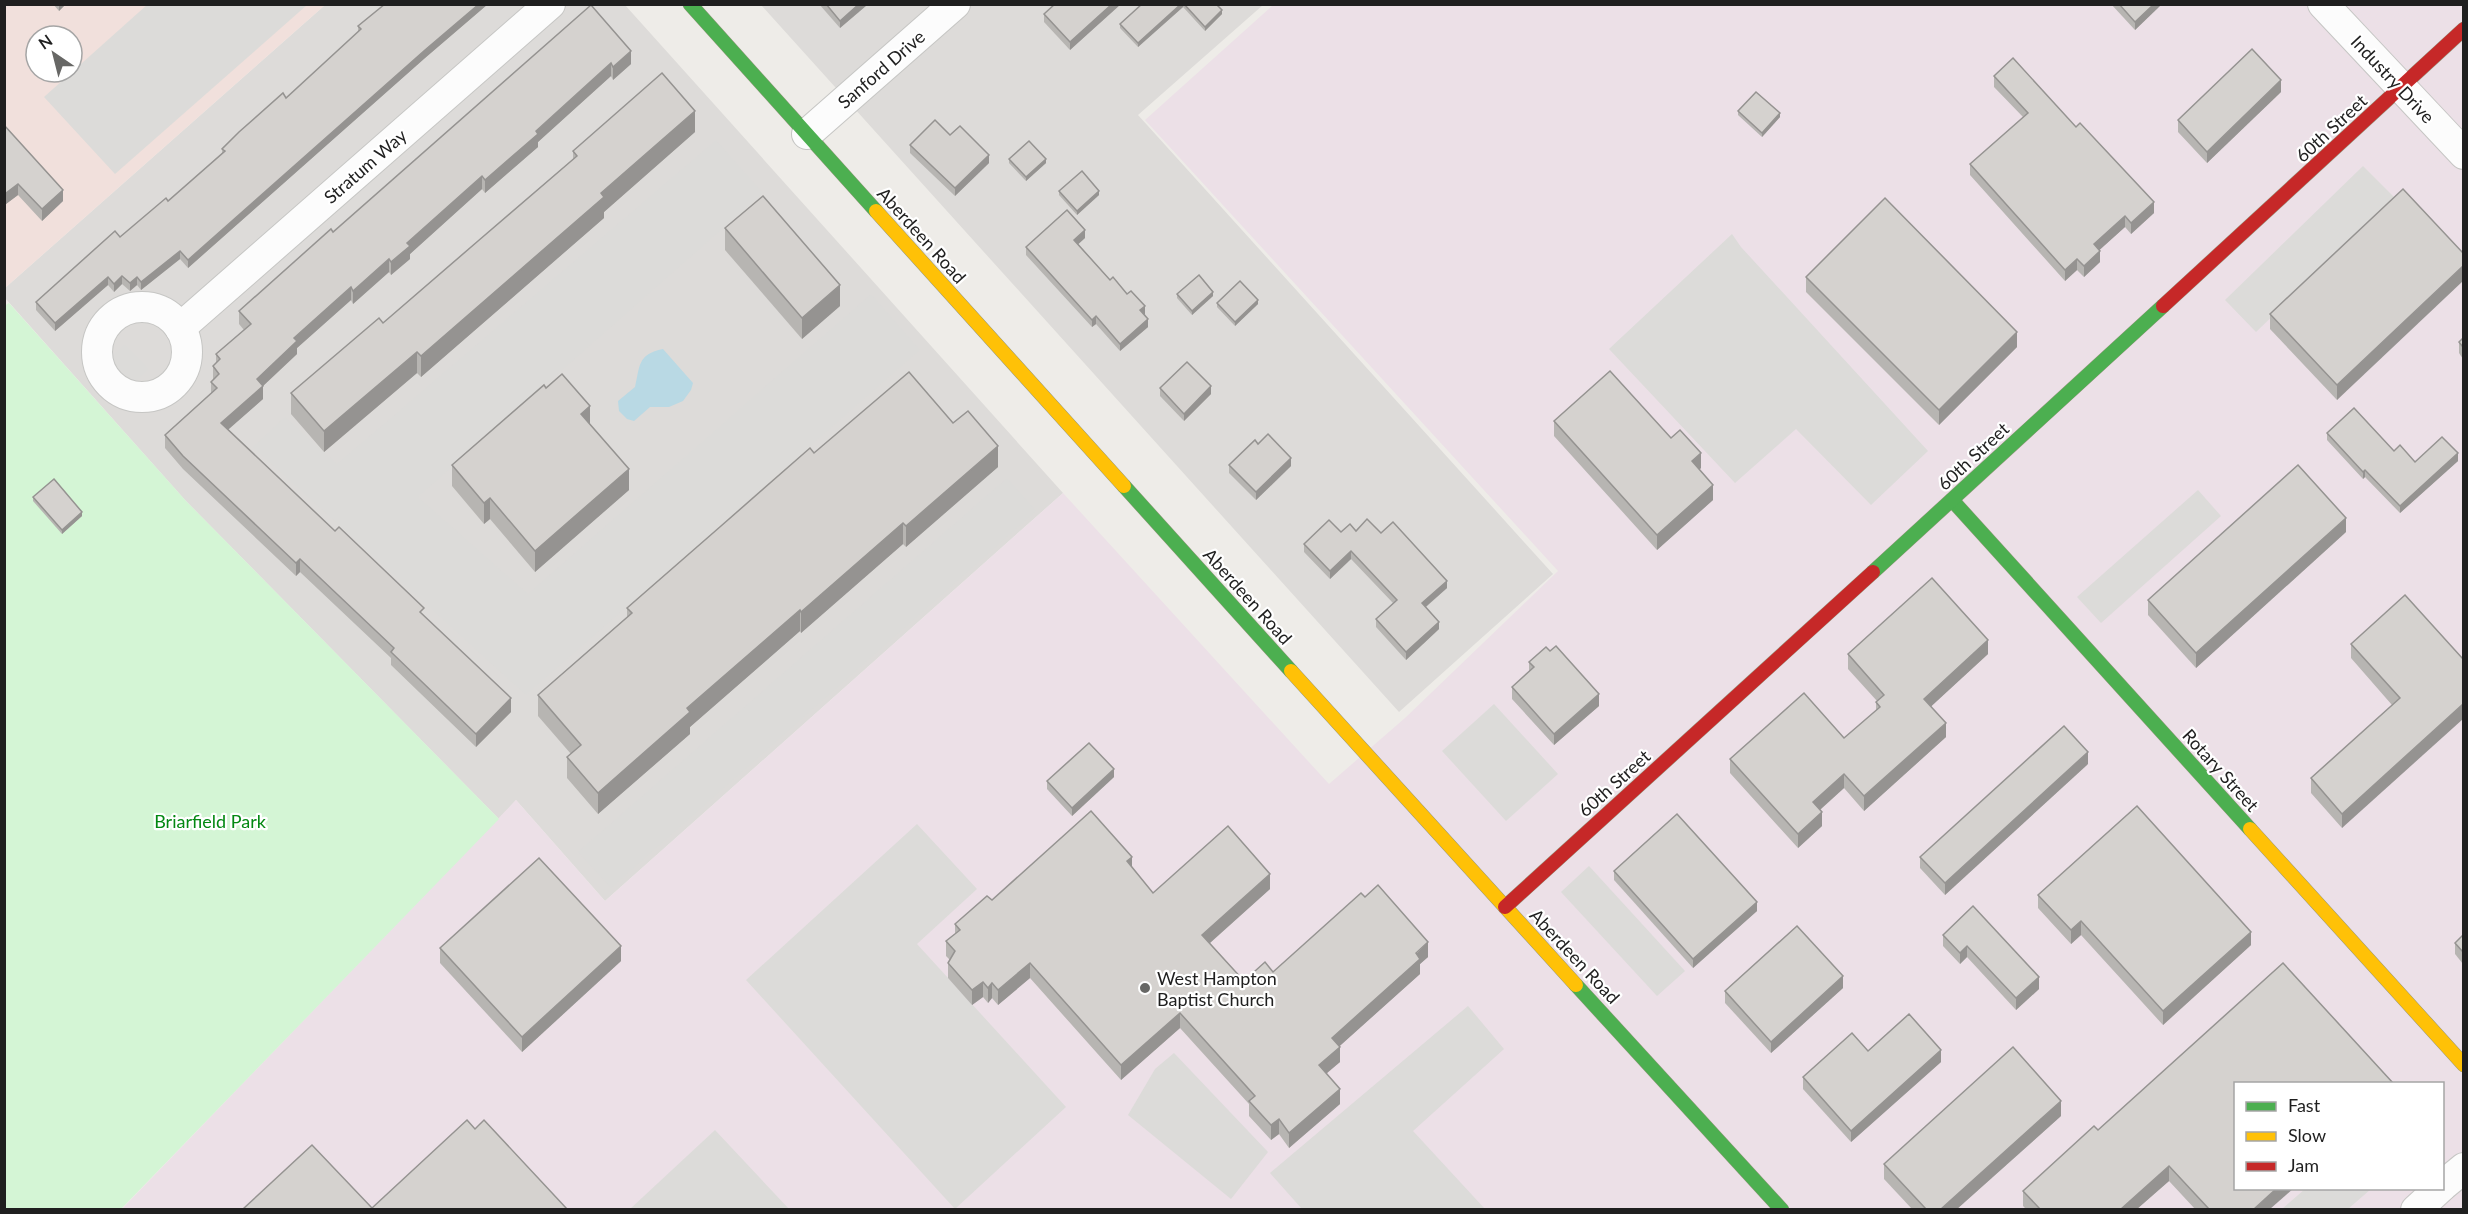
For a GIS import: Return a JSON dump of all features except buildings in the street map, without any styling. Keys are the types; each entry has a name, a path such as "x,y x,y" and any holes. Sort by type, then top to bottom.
{"street":[{"name":"Stratum Way","path":"180,328 550,4"},
{"name":"Aberdeen Road","path":"690,4 1505,907 1782,1209"},
{"name":"Sanford Drive","path":"807,135 955,4"},
{"name":"Industry Drive","path":"2323,4 2463,154"},
{"name":"60th Street","path":"1505,907 1952,500 2463,29"},
{"name":"Rotary Street","path":"1952,500 2463,1065"},
{"path":"2444,1184 2463,1168"},
{"path":"2416,1209 2438,1190"}],"shaded area":[{"path":"148,4 307,5 115,174 44,97 59,84 84,84 84,61"},
{"path":"5,5 325,5 5,288"},
{"path":"325,5 625,5 1063,493 605,901 516,800 499,819 186,501 5,298 5,288"},
{"path":"761,5 1263,5 1138,115 1553,574 1399,712"},
{"path":"1273,5 2463,5 2463,1209 121,1210 516,800 605,901 1063,493 1329,784 1405,718 1558,571 1145,120"},
{"path":"716,140 763,193 418,497 528,594 871,294 920,350 526,695 253,447 285,417 337,464"},
{"path":"2363,166 2395,198 2256,332 2225,300"},
{"path":"1732,234 1741,247 1928,451 1871,505 1796,429 1735,483 1609,349"},
{"path":"125,345 148,369 132,384 109,359"},
{"path":"1007,478 1036,511 611,888 578,852"},
{"path":"2198,490 2221,516 2101,623 2077,597"},
{"path":"1494,704 1558,774 1506,821 1442,751"},
{"path":"917,824 977,889 917,944 1066,1107 955,1209 746,980"},
{"path":"1589,866 1685,971 1657,996 1561,892"},
{"path":"1468,1006 1504,1049 1413,1131 1485,1209 1302,1209 1270,1173"},
{"path":"1174,1053 1268,1152 1231,1199 1128,1115 1155,1069"},
{"path":"715,1130 789,1209 630,1209"},
{"path":"2304,1190 2370,1190 2348,1209 2282,1209"}],"green space":[{"name":"Briarfield Park","path":"9,303 186,501 499,819 121,1209 5,1209 4,306"}],"water":[{"path":"663,349 693,383 691,390 683,401 669,407 650,407 634,421 627,419 619,411 618,401 635,387 639,368 644,358 648,354"}],"traffic: fast":[{"path":"690,4 876,211"},
{"path":"1873,572 2163,306"},
{"path":"1124,486 1291,671"},
{"path":"1952,500 2250,829"},
{"path":"1576,985 1782,1210"}],"traffic: slow":[{"path":"876,211 1124,486"},
{"path":"1291,671 1576,985"},
{"path":"2250,829 2464,1065"}],"traffic: jam":[{"path":"2163,306 2464,29"},
{"path":"1505,907 1873,572"}],"place":[{"name":"West Hampton Baptist Church","path":"1145,988"}]}
